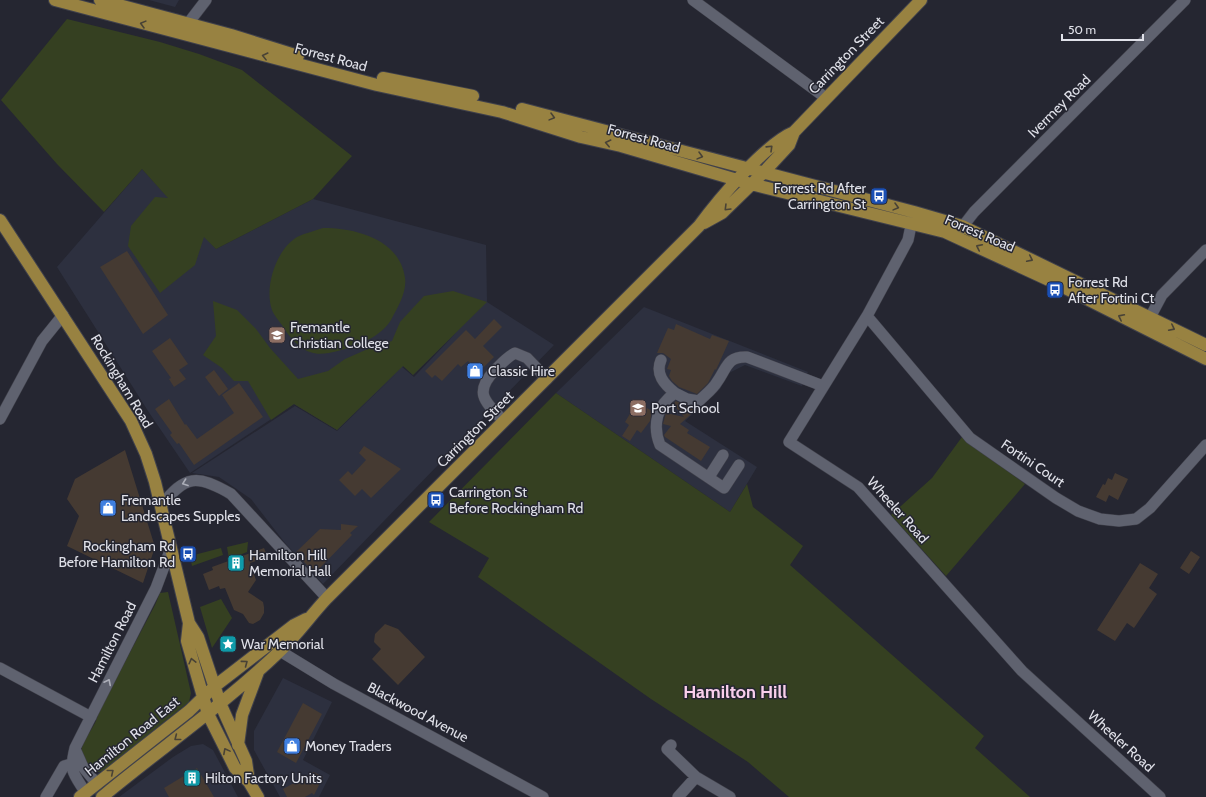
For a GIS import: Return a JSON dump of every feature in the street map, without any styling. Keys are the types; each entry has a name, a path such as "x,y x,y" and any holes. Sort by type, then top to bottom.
{"main road":[{"name":"Forrest Road","path":"55,0 377,85 502,112 581,138 621,146 751,184 912,224 959,231 1206,359"},
{"name":"Forrest Road","path":"100,0 189,23 255,42 286,53 374,77 471,96 914,212 1150,317 1206,345"},
{"name":"Carrington Street","path":"699,226 722,213 764,172 789,145 794,132 921,0"},
{"name":"Carrington Street","path":"208,714 280,651 300,631 307,619 327,598 699,226 713,207 738,180 782,137 794,132"},
{"name":"Rockingham Road","path":"0,220 131,421 146,454 161,506 189,623 198,637 220,703 246,761 249,782"},
{"name":"Carrington Street","path":"202,698 215,686 294,626 307,619"},
{"name":"Rockingham Road","path":"189,623 187,641 202,698 208,714 235,768 249,782 258,797"},
{"path":"238,746 242,715 260,670"},
{"name":"Hamilton Road East","path":"83,795 189,711 202,698"},
{"name":"Hamilton Road East","path":"102,797 208,714"}],"street":[{"path":"180,34 206,0"},
{"path":"693,0 826,98"},
{"name":"Ivermey Road","path":"959,231 1186,0"},
{"name":"Wheeler Road","path":"914,212 908,240 867,316 789,442 858,487 1022,671 1160,797"},
{"path":"1144,328 1162,296 1206,250"},
{"path":"0,419 42,341 63,315"},
{"name":"Fortini Court","path":"867,316 970,438 1056,498 1078,511 1100,519 1119,521 1136,519 1150,508 1206,445"},
{"path":"504,421 486,402 483,393 487,379 509,356 515,354 527,358 547,378"},
{"path":"661,360 658,366 659,374 664,384 675,393 687,399 699,401 716,384 732,359 738,357 747,357 823,386"},
{"path":"675,393 666,399 660,407 657,436 660,445 724,488 739,465"},
{"path":"709,477 723,455"},
{"path":"161,506 180,484 200,480 214,483 231,494 253,516 327,598"},
{"name":"Hamilton Road","path":"71,764 75,748 156,588 171,548"},
{"name":"Blackwood Avenue","path":"280,651 334,684 543,797"},
{"path":"0,668 90,717"},
{"path":"671,745 668,749 696,777 730,797"},
{"path":"75,748 82,767 97,784"},
{"path":"46,797 64,766 71,764 83,795"},
{"path":"678,797 696,777"}],"shaded area":[{"path":"149,0 179,0 175,7"},
{"name":"Fremantle Christian College","path":"142,169 216,249 313,199 486,245 487,302 554,345 323,584 285,543 251,499 219,477 192,473 295,406 337,431 401,369 337,430 294,404 190,473 148,411 57,267","holes":["456,333 414,377 402,367 404,366 413,375"]},
{"name":"Port School","path":"644,307 808,372 802,386 745,365 729,373 720,389 685,421 757,467 730,512 556,393"},
{"path":"283,678 332,702 303,760 330,775 319,797 280,797 254,750 254,731"},
{"path":"203,744 213,750 238,797 119,797 173,757 191,746"}],"green space":[{"path":"67,19 160,42 199,54 242,70 352,156 313,199 216,249 204,237 195,265 160,293 128,246 131,226 155,197 168,198 142,169 104,212 57,164 1,100"},
{"path":"323,228 349,230 363,234 386,245 395,254 401,265 405,278 405,289 397,309 389,323 381,332 359,344 338,351 320,354 302,348 290,337 272,310 270,291 274,270 283,251 297,237"},
{"path":"453,291 487,302 413,375 403,366 337,430 294,404 271,420 248,381 234,381 222,368 203,355 216,336 213,301 237,310 256,329 270,348 298,379 328,371 345,359 370,348 392,341 400,322 424,296"},
{"path":"556,393 730,512 747,484 753,507 803,546 790,565 984,736 975,748 1030,797 789,797 748,762 651,699 478,577 489,558 429,522"},
{"path":"962,437 1025,484 946,576 891,515 932,478"},
{"path":"248,542 247,552 229,559 227,547"},
{"path":"221,548 223,555 192,566 190,556"},
{"path":"168,592 191,693 189,702 104,770 99,772 91,771 82,757 81,751 85,740 95,724 98,713 160,593"},
{"path":"221,599 232,618 212,648 200,607"}],"building":[{"path":"127,251 168,315 143,334 100,267"},
{"path":"494,319 502,327 483,346 494,357 479,372 468,361 461,367 458,364 442,381 435,375 432,378 425,371 466,330 475,339"},
{"path":"676,324 710,339 712,335 729,341 716,370 715,369 708,383 697,394 679,387 672,381 669,376 671,370 667,369 671,359 663,353 657,353 668,328 674,330"},
{"path":"170,338 188,364 179,370 186,379 174,387 169,379 171,378 152,351"},
{"path":"214,370 228,389 219,396 205,377"},
{"path":"239,383 263,417 194,465 179,443 177,444 170,435 172,433 155,409 169,399 185,425 186,424 197,439 234,413 222,395"},
{"path":"676,401 686,406 698,408 680,424 689,430 687,433 710,447 701,461 664,435 671,426 663,424 666,413 684,417 673,404"},
{"path":"637,402 652,411 650,421 641,433 637,430 630,441 622,436 629,425 625,422"},
{"path":"364,446 401,469 371,498 362,489 355,496 339,480 348,471 352,475 366,460 359,453"},
{"name":"Fremantle Landscapes Supples","path":"125,450 155,547 143,583 67,546 79,516 67,499 75,479"},
{"path":"1115,473 1128,479 1118,500 1109,495 1106,502 1096,497 1103,484 1105,485 1108,478 1112,480"},
{"path":"341,524 358,526 350,533 352,535 315,573 295,553 320,529 341,530"},
{"path":"264,548 268,557 250,563 256,580 248,592 263,602 264,607 264,613 260,620 253,624 249,623 243,614 234,610 225,588 220,589 219,586 209,590 203,574 213,570 212,567"},
{"path":"1191,551 1200,557 1189,574 1180,568"},
{"path":"1140,563 1158,574 1149,588 1157,594 1134,628 1127,623 1115,641 1097,630"},
{"path":"385,624 398,629 425,657 398,685 372,659 381,649 374,642 375,634"},
{"path":"303,703 322,714 296,763 277,752"},
{"name":"Hilton Factory Units","path":"197,768 214,797 169,797 164,788"},
{"path":"314,772 323,777 314,795 312,793 305,797 287,797 283,789"}],"place":[{"name":"Forrest Rd After Carrington St","path":"879,196"},
{"name":"Forrest Rd After Fortini Ct","path":"1055,290"},
{"name":"Fremantle Christian College","path":"277,335"},
{"name":"Classic Hire","path":"475,371"},
{"name":"Port School","path":"638,408"},
{"name":"Carrington St Before Rockingham Rd","path":"436,500"},
{"name":"Fremantle Landscapes Supples","path":"108,508"},
{"name":"Rockingham Rd Before Hamilton Rd","path":"188,554"},
{"name":"Hamilton Hill Memorial Hall","path":"236,563"},
{"name":"War Memorial","path":"228,644"},
{"name":"Money Traders","path":"292,746"},
{"name":"Hilton Factory Units","path":"192,778"}],"district":[{"name":"Hamilton Hill","path":"735,692"}]}
